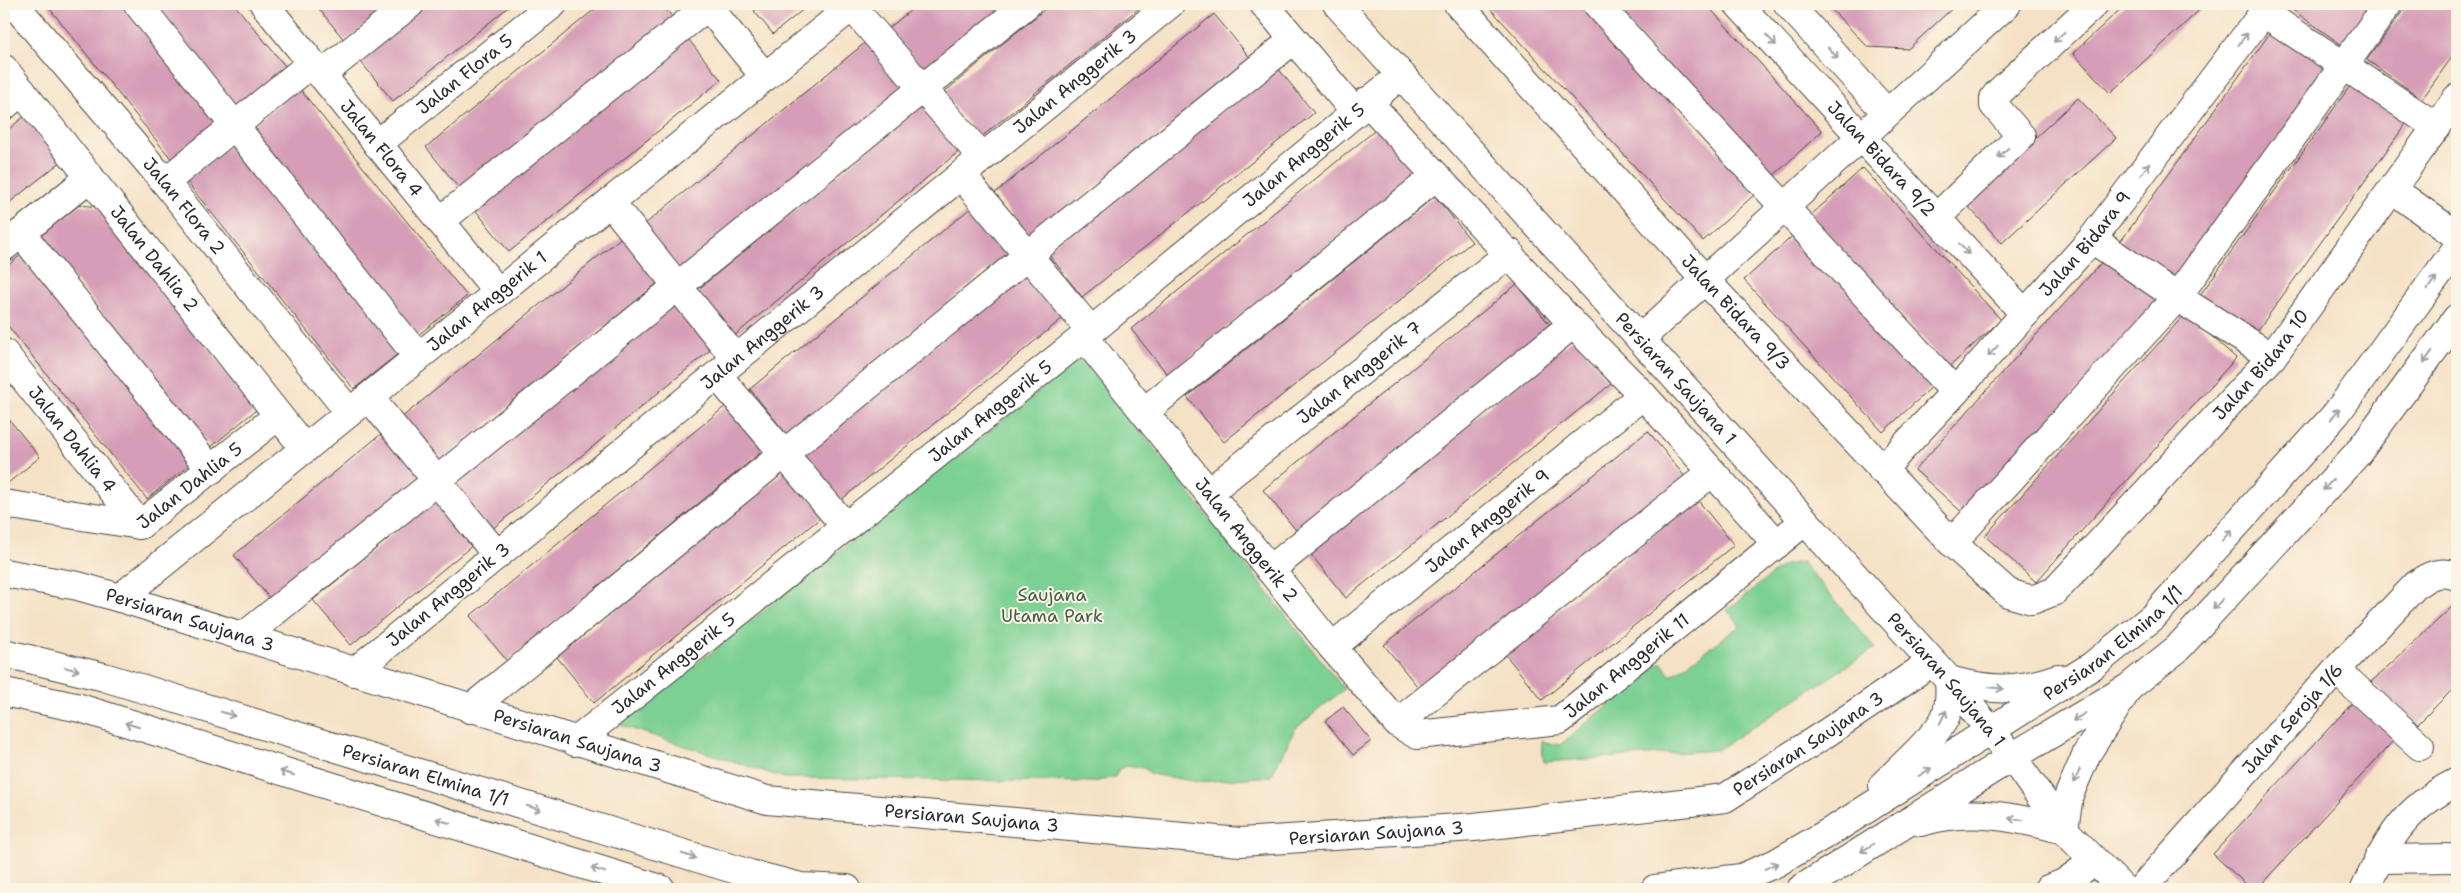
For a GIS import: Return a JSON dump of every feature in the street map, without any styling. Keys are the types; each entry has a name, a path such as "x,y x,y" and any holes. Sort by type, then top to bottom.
{"street":[{"name":"Jalan Flora 2","path":"14,4 165,182 359,404 437,481 497,555"},
{"path":"138,4 418,357"},
{"name":"Jalan Flora 4","path":"264,4 498,292"},
{"path":"165,182 234,126 410,4"},
{"name":"Jalan Flora 5","path":"377,144 553,4"},
{"path":"243,637 1027,4"},
{"name":"Jalan Anggerik 3","path":"354,672 1170,4"},
{"path":"1264,4 1293,40 1361,107 1436,176 1510,253 1573,324 1642,395 1777,544"},
{"name":"Persiaran Saujana 1","path":"1337,4 1940,671 2012,757"},
{"name":"Jalan Bidara 9/3","path":"1458,4 1705,280 1952,543 2008,593 2032,600"},
{"path":"1597,4 1956,392"},
{"name":"Jalan Bidara 9/2","path":"1738,4 2025,314"},
{"path":"1788,4 1887,113"},
{"path":"1640,339 2007,4"},
{"path":"1936,218 2021,136 1994,105 1994,98 2094,4"},
{"path":"1952,543 2177,297 2388,4"},
{"path":"440,221 707,5 765,77"},
{"path":"854,5 982,157"},
{"name":"Jalan Anggerik 1","path":"120,598 854,5"},
{"path":"2267,8 2344,66 2437,127"},
{"name":"Jalan Bidara 9","path":"1882,470 1956,392 2092,239 2267,8"},
{"path":"470,709 1293,40"},
{"name":"Jalan Dahlia 2","path":"4,69 13,98 90,178 304,449"},
{"name":"Jalan Anggerik 5","path":"575,742 1087,334 1401,75"},
{"name":"Jalan Bidara 10","path":"2032,600 2056,591 2272,357 2457,98"},
{"name":"Jalan Anggerik 2","path":"961,175 1028,255 1144,411 1270,570 1332,647 1407,729"},
{"path":"1144,411 1436,176"},
{"path":"90,178 12,240 211,470"},
{"path":"2392,188 2457,236"},
{"path":"610,202 678,286 726,367 784,454 846,527"},
{"path":"2092,239 2177,297 2272,357"},
{"name":"Persiaran Elmina 1/1","path":"1655,889 1741,878 1776,863 1838,827 2092,666 2154,616 2336,414 2457,248"},
{"name":"Jalan Anggerik 7","path":"1209,492 1510,253"},
{"name":"Persiaran Elmina 1/1","path":"1800,889 2012,757 2128,688 2177,648 2357,454 2457,318"},
{"path":"1270,570 1573,324"},
{"name":"Jalan Dahlia 4","path":"4,354 140,525"},
{"name":"Jalan Anggerik 9","path":"1332,647 1642,395"},
{"name":"Jalan Dahlia 5","path":"4,504 140,525 278,416"},
{"path":"1407,729 1711,473"},
{"name":"Jalan Anggerik 11","path":"1407,729 1560,720 1805,521"},
{"name":"Persiaran Saujana 3","path":"4,572 78,586 120,598 575,742 767,800 1240,842 1474,827 1725,798 1826,734 1940,671"},
{"name":"Jalan Seroja 1/6","path":"2141,889 2336,670 2416,585 2430,574 2448,573 2457,576"},
{"name":"Persiaran Elmina 1/1","path":"4,653 104,677 750,874 801,887 847,889"},
{"path":"1940,671 1970,686 2002,689 2026,687 2092,666"},
{"path":"2336,670 2420,746"},
{"path":"1838,827 1918,751 1946,717 1950,694 1940,671"},
{"path":"2064,830 2070,794 2086,753 2128,688"},
{"path":"4,692 80,708 661,889"},
{"path":"2012,757 2064,830 2093,862 2123,889"},
{"path":"2365,889 2378,859 2404,820 2432,795 2457,782"},
{"path":"1896,830 1936,817 1964,814 2029,820 2064,830"},
{"path":"2378,859 2457,858"},
{"path":"2048,889 2064,883 2093,862"}],"green space":[{"name":"Saujana Utama Park","path":"1082,357 1344,689 1295,729 1271,776 1198,782 1151,774 1144,768 1128,765 1119,769 1115,777 1094,782 785,778 620,725"},
{"path":"1802,562 1875,648 1717,750 1544,762 1541,741 1560,745 1661,662 1671,676 1740,626 1727,610 1784,565"}],"building":[{"path":"46,4 129,4 227,125 177,166"},
{"path":"152,4 234,4 290,72 240,113"},
{"path":"315,4 391,4 345,41"},
{"path":"421,4 512,4 393,101 356,56"},
{"path":"601,4 661,4 674,19 462,192 426,147"},
{"path":"763,4 802,4 805,8 773,34 754,11"},
{"path":"918,4 1011,4 926,73 889,28"},
{"path":"1051,4 1144,4 980,138 943,93"},
{"path":"1486,4 1582,4 1755,194 1703,241"},
{"path":"1610,4 1706,4 1822,131 1770,179"},
{"path":"1826,4 1957,4 1908,49 1868,47"},
{"path":"2126,4 2206,4 2110,93 2073,53"},
{"path":"2288,4 2371,4 2342,45 2287,6"},
{"path":"2408,4 2457,4 2457,50 2422,99 2367,60"},
{"path":"1214,14 1252,60 1032,238 995,193"},
{"path":"2275,26 2330,65 2173,284 2118,245"},
{"path":"685,35 721,80 509,252 473,207"},
{"path":"872,37 910,83 681,271 644,225"},
{"path":"1277,67 1314,113 1082,297 1046,251"},
{"path":"2355,79 2410,118 2253,337 2198,298"},
{"path":"299,88 467,296 417,336 249,128"},
{"path":"2078,98 2116,138 2002,243 1965,203"},
{"path":"926,102 963,148 735,335 697,290"},
{"path":"27,114 63,160 4,207 4,133"},
{"path":"1378,128 1416,174 1168,375 1131,329"},
{"path":"236,140 405,348 354,389 186,181"},
{"path":"1863,168 2001,320 1949,367 1811,215"},
{"path":"1435,196 1472,242 1224,442 1187,397"},
{"path":"978,202 1015,247 787,435 750,389"},
{"path":"79,205 99,207 256,410 211,447 40,236"},
{"path":"628,232 665,277 437,465 400,419"},
{"path":"1797,232 1935,384 1883,432 1744,280"},
{"path":"24,252 193,462 147,499 4,321 4,269"},
{"path":"2109,254 2159,299 1965,515 1915,470"},
{"path":"1031,267 1069,313 841,500 803,454"},
{"path":"1517,284 1554,330 1300,535 1263,490"},
{"path":"682,297 719,343 491,530 453,485"},
{"path":"2186,313 2236,358 2036,582 1985,536"},
{"path":"1574,338 1611,384 1346,598 1309,552"},
{"path":"728,404 765,449 507,661 470,616"},
{"path":"7,417 40,457 8,483 4,477 4,420"},
{"path":"386,430 423,475 271,600 234,555"},
{"path":"1648,431 1685,477 1421,691 1384,645"},
{"path":"787,470 824,515 594,703 557,657"},
{"path":"442,494 479,540 351,645 313,600"},
{"path":"1697,499 1734,545 1542,700 1505,654"},
{"path":"2453,606 2457,607 2457,685 2415,727 2371,682"},
{"path":"2355,700 2396,738 2257,889 2251,889 2213,854"},
{"path":"1343,707 1371,741 1353,755 1325,721"}]}
